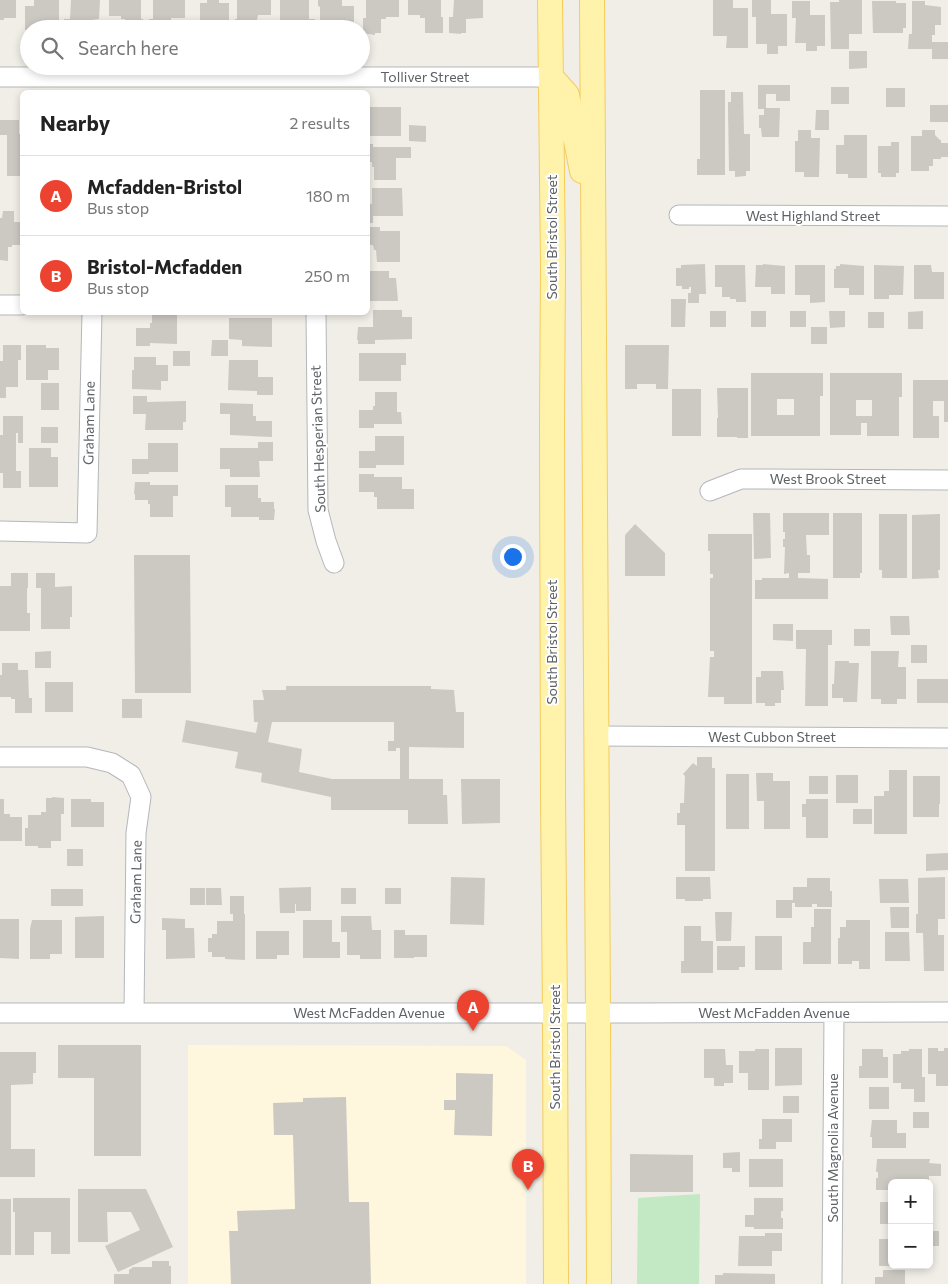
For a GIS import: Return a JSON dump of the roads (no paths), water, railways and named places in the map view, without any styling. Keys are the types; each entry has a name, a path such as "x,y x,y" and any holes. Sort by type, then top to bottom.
{"main road":[{"name":"South Bristol Street","path":"550,0 553,265 553,785 556,1284"},
{"path":"592,0 599,1284"},
{"path":"550,77 567,95 593,232"}],"street":[{"name":"Tolliver Street","path":"0,77 313,85 550,77"},
{"name":"West Highland Street","path":"679,215 948,216"},
{"path":"0,305 20,305"},
{"name":"Graham Lane","path":"0,531 87,533 92,315"},
{"name":"South Hesperian Street","path":"316,315 318,510 334,563"},
{"name":"West Brook Street","path":"710,491 741,479 948,480"},
{"name":"West Cubbon Street","path":"596,736 948,738"},
{"name":"Graham Lane","path":"0,757 87,757 112,763 131,775 141,797 136,833 134,1013"},
{"name":"West McFadden Avenue","path":"0,1013 598,1014 948,1012"},
{"name":"South Magnolia Avenue","path":"832,1284 834,1013"}],"place":[{"name":"Mcfadden-Bristol","path":"473,1031"},
{"name":"Bristol-Mcfadden","path":"528,1190"}]}
